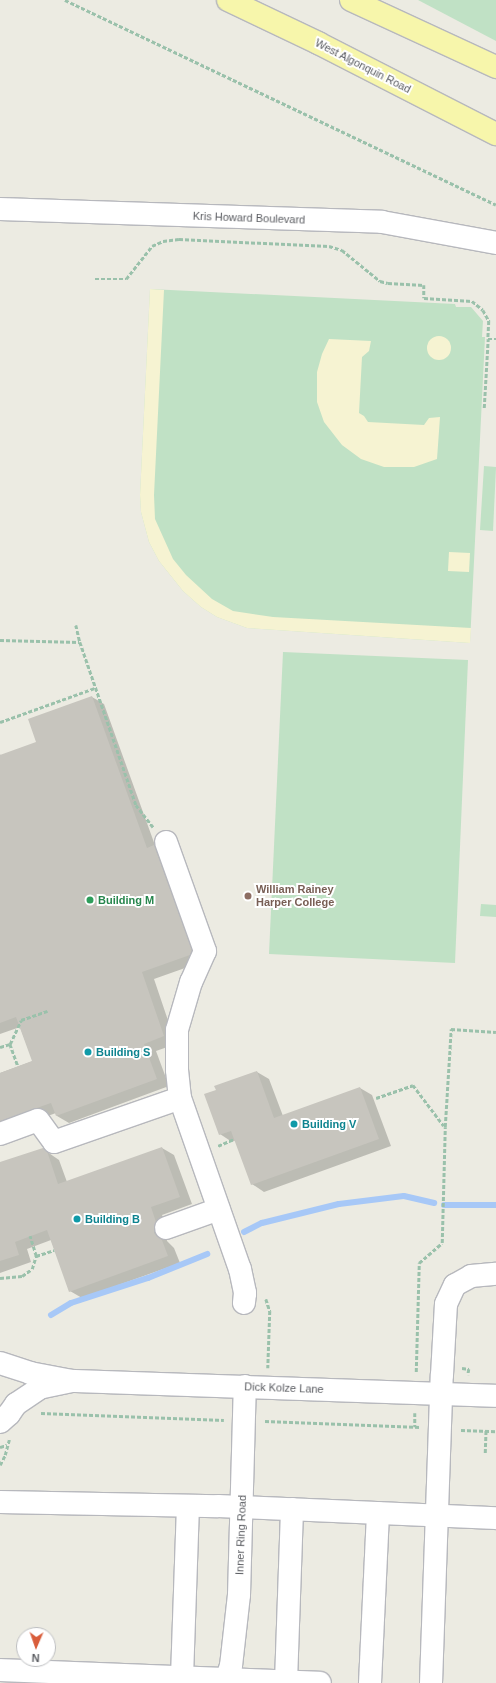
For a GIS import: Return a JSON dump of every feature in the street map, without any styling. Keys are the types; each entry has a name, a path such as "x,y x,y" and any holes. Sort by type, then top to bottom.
{"main road":[{"name":"West Algonquin Road","path":"228,0 318,43 496,134"},
{"path":"350,0 496,67"}],"lane":[{"name":"Kris Howard Boulevard","path":"0,209 382,222 496,243"},
{"path":"166,842 205,951 191,982 177,1030 177,1070 180,1098 240,1269 245,1293 244,1303"},
{"path":"0,1134 38,1120 54,1142 180,1098"},
{"path":"166,1228 219,1209"},
{"path":"431,1683 441,1384 446,1304 455,1285 471,1276 496,1274"},
{"path":"0,1363 30,1373 72,1381"},
{"path":"0,1422 9,1414 16,1404 40,1388 72,1381"},
{"name":"Dick Kolze Lane","path":"72,1381 245,1386 441,1384 496,1396"},
{"name":"Inner Ring Road","path":"226,1681 231,1666 238,1602 245,1386"},
{"path":"0,1502 242,1507 496,1518"},
{"path":"182,1677 188,1506"},
{"path":"286,1682 292,1509"},
{"path":"370,1683 378,1513"},
{"path":"0,1670 182,1677 226,1681 320,1683"}],"path":[{"path":"65,0 496,205"},
{"path":"95,279 126,279 152,246 164,241 179,239 329,246 342,250 380,281 388,283 424,285 424,298 472,301 484,310 489,321 484,408"},
{"path":"488,339 496,339"},
{"path":"76,625 95,688 136,805 166,842"},
{"path":"0,640 80,642"},
{"path":"0,722 95,688"},
{"path":"18,1066 10,1044 21,1020 47,1011"},
{"path":"416,1367 419,1263 442,1243 445,1127 451,1029 496,1032"},
{"path":"0,1047 10,1044"},
{"path":"376,1098 413,1085 445,1127"},
{"path":"0,1278 22,1276 32,1269 36,1256 30,1236"},
{"path":"36,1256 54,1250"},
{"path":"485,1453 486,1430"},
{"path":"0,1447 7,1445"}],"green space":[{"path":"418,0 496,0 496,41"},
{"path":"150,289 455,304 456,307 471,307 483,321 482,337 485,337 470,643 247,628 217,617 201,607 183,591 159,561 149,542 141,512 140,495"},
{"path":"484,466 496,467 493,531 480,530"},
{"path":"283,652 468,660 455,963 269,954"},
{"path":"481,904 496,905 496,917 480,916"}],"sand":[{"path":"150,289 164,290 154,495 155,519 173,559 186,575 212,599 233,611 273,617 471,628 470,643 247,628 217,617 201,607 183,591 159,561 149,542 141,512 140,495"},
{"path":"439,336 444,337 450,343 450,353 444,359 439,360 434,359 428,353 427,348 428,343 434,337"},
{"path":"329,339 371,341 369,351 362,357 359,413 364,416 368,422 424,425 429,418 440,417 437,459 414,467 384,467 361,459 342,445 324,422 317,402 317,372 322,354"},
{"path":"449,552 470,553 469,572 448,571"}],"building":[{"name":"Building M","path":"92,696 147,848 154,845 192,950 190,955 142,972 164,1036 144,1044 157,1079 56,1116 51,1103 0,1121 0,1073 32,1061 16,1017 0,1023 0,755 36,742 28,719"},
{"name":"Building V","path":"257,1071 274,1118 360,1087 379,1139 251,1185 231,1131 219,1135 204,1094 216,1090 214,1086"},
{"name":"Building B","path":"162,1147 180,1197 151,1207 156,1222 154,1226 154,1233 162,1240 168,1256 69,1292 47,1230 15,1242 19,1255 0,1261 0,1162 43,1148 47,1151 58,1184"}],"waterway":[{"path":"244,1232 262,1223 339,1204 404,1196 434,1203"},
{"path":"444,1205 496,1205"},
{"path":"51,1315 71,1303 148,1278 207,1254"}],"place":[{"name":"William Rainey Harper College","path":"248,896"},
{"name":"Building M","path":"90,900"},
{"name":"Building S","path":"88,1052"},
{"name":"Building V","path":"294,1124"},
{"name":"Building B","path":"77,1219"}]}
